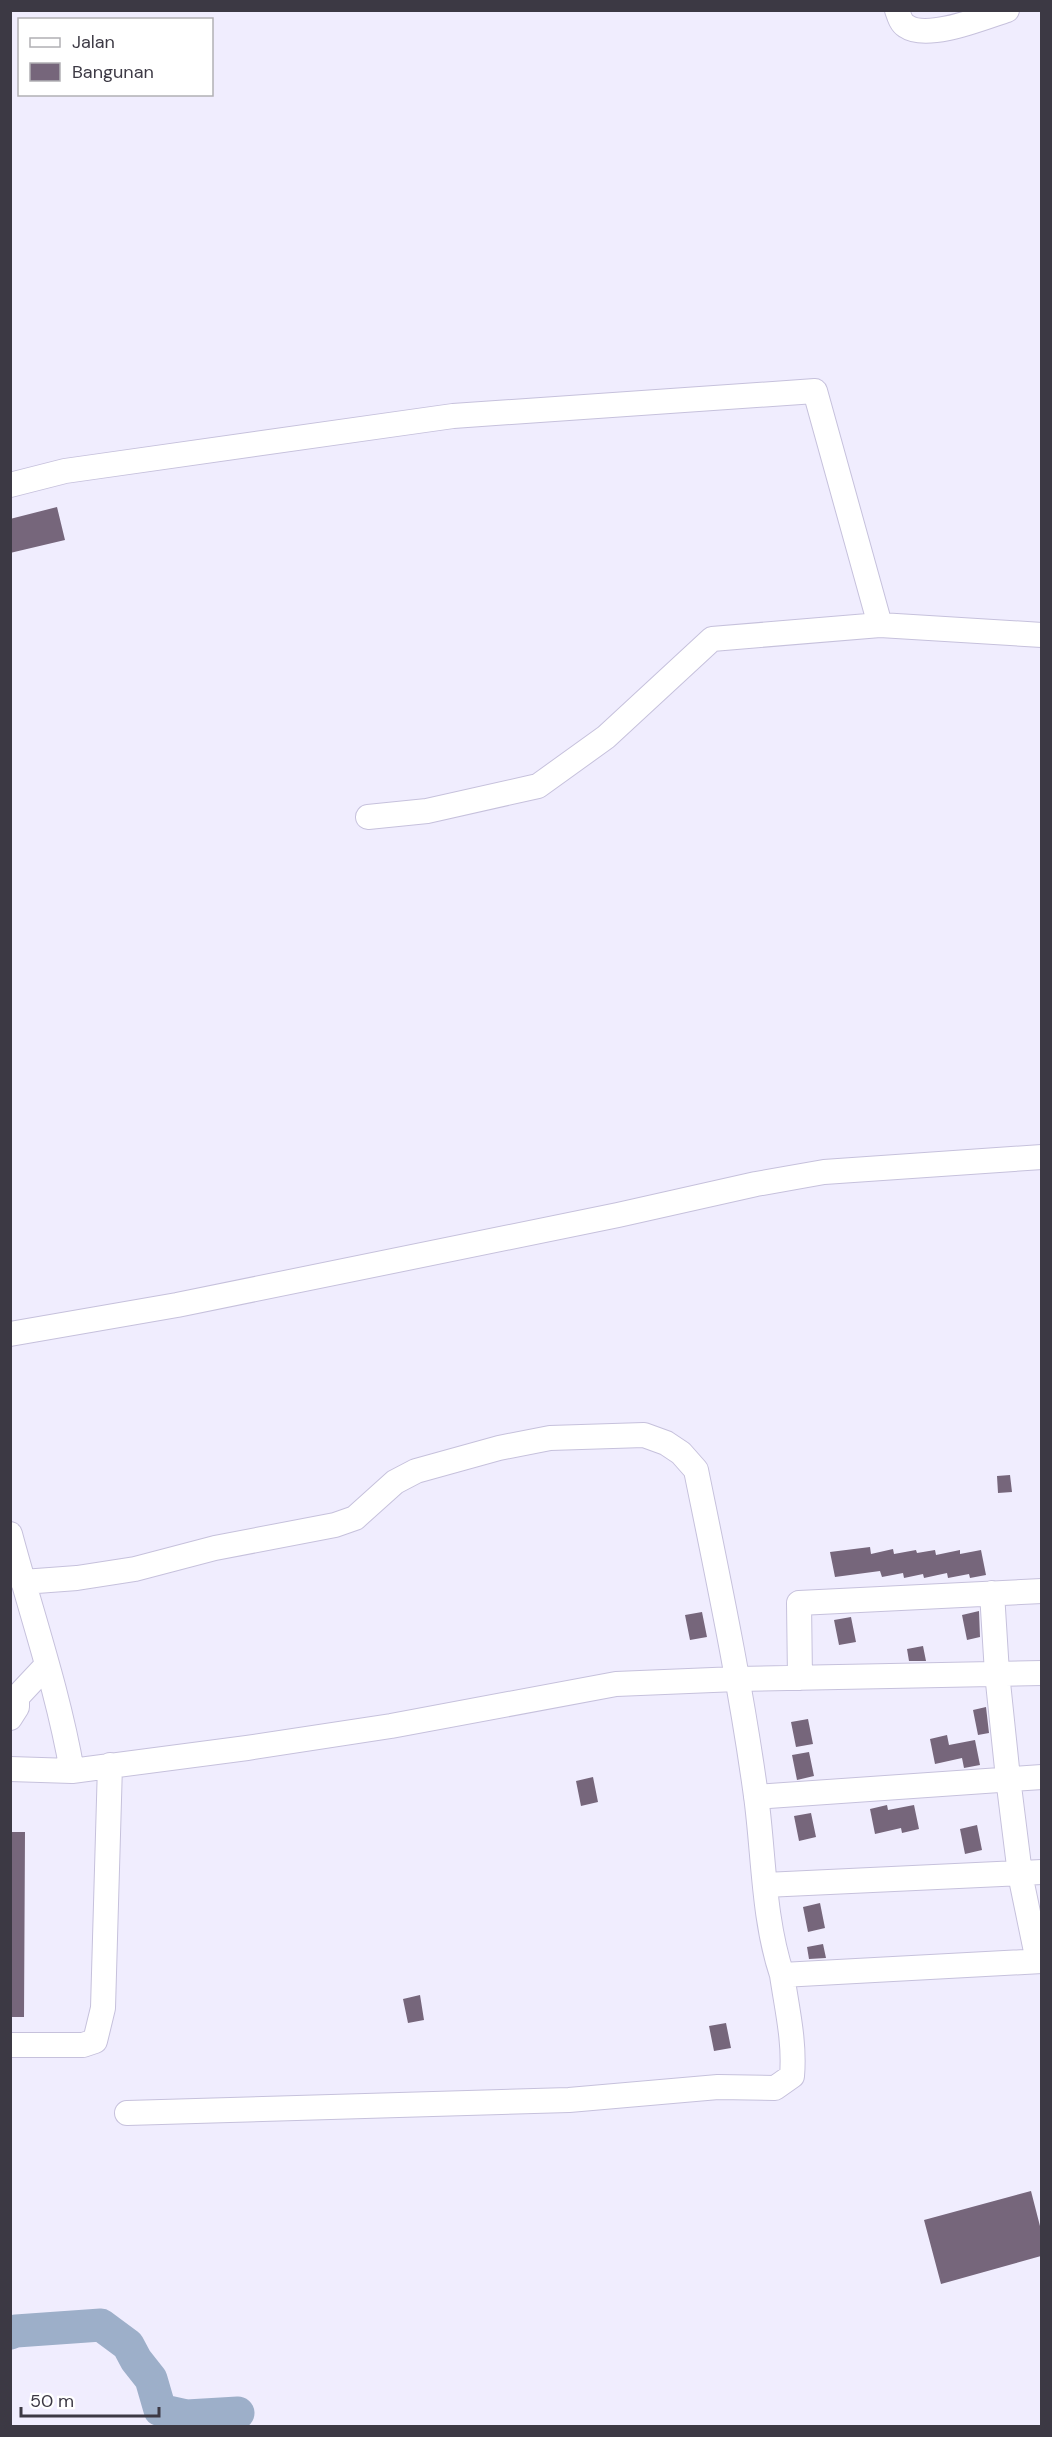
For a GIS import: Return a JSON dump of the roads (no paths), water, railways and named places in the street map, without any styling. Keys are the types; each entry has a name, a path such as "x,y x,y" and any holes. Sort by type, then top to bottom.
{"street":[{"path":"897,10 900,19 907,27 930,32 1007,10"},
{"path":"10,485 65,471 453,416 815,391 880,625"},
{"path":"368,817 427,811 538,786 606,737 712,639 880,625 1041,635"},
{"path":"10,1334 177,1305 824,1172 1041,1157"},
{"path":"22,1582 77,1578 135,1569 215,1548 335,1525 356,1518 395,1482 416,1471 499,1448 550,1438 644,1435 666,1443 681,1453 696,1470 737,1679 756,1797 775,1956 782,1975 792,2035 792,2076 775,2088 718,2087 569,2100 127,2113"},
{"path":"10,1534 64,1723 72,1771"},
{"path":"800,1678 799,1603 1041,1591"},
{"path":"782,1975 1040,1961 1031,1873 1008,1778 997,1673 992,1593"},
{"path":"10,1718 17,1707 17,1698 47,1665"},
{"path":"10,1769 72,1771 110,1766 391,1726 616,1684 737,1679 1041,1673"},
{"path":"10,2045 83,2045 95,2041 99,2032 103,2008 110,1766"},
{"path":"756,1797 1041,1777"},
{"path":"765,1885 1031,1873"}],"waterway":[{"path":"10,2333 101,2325 128,2345 151,2379 160,2410 187,2416 238,2413"}]}
